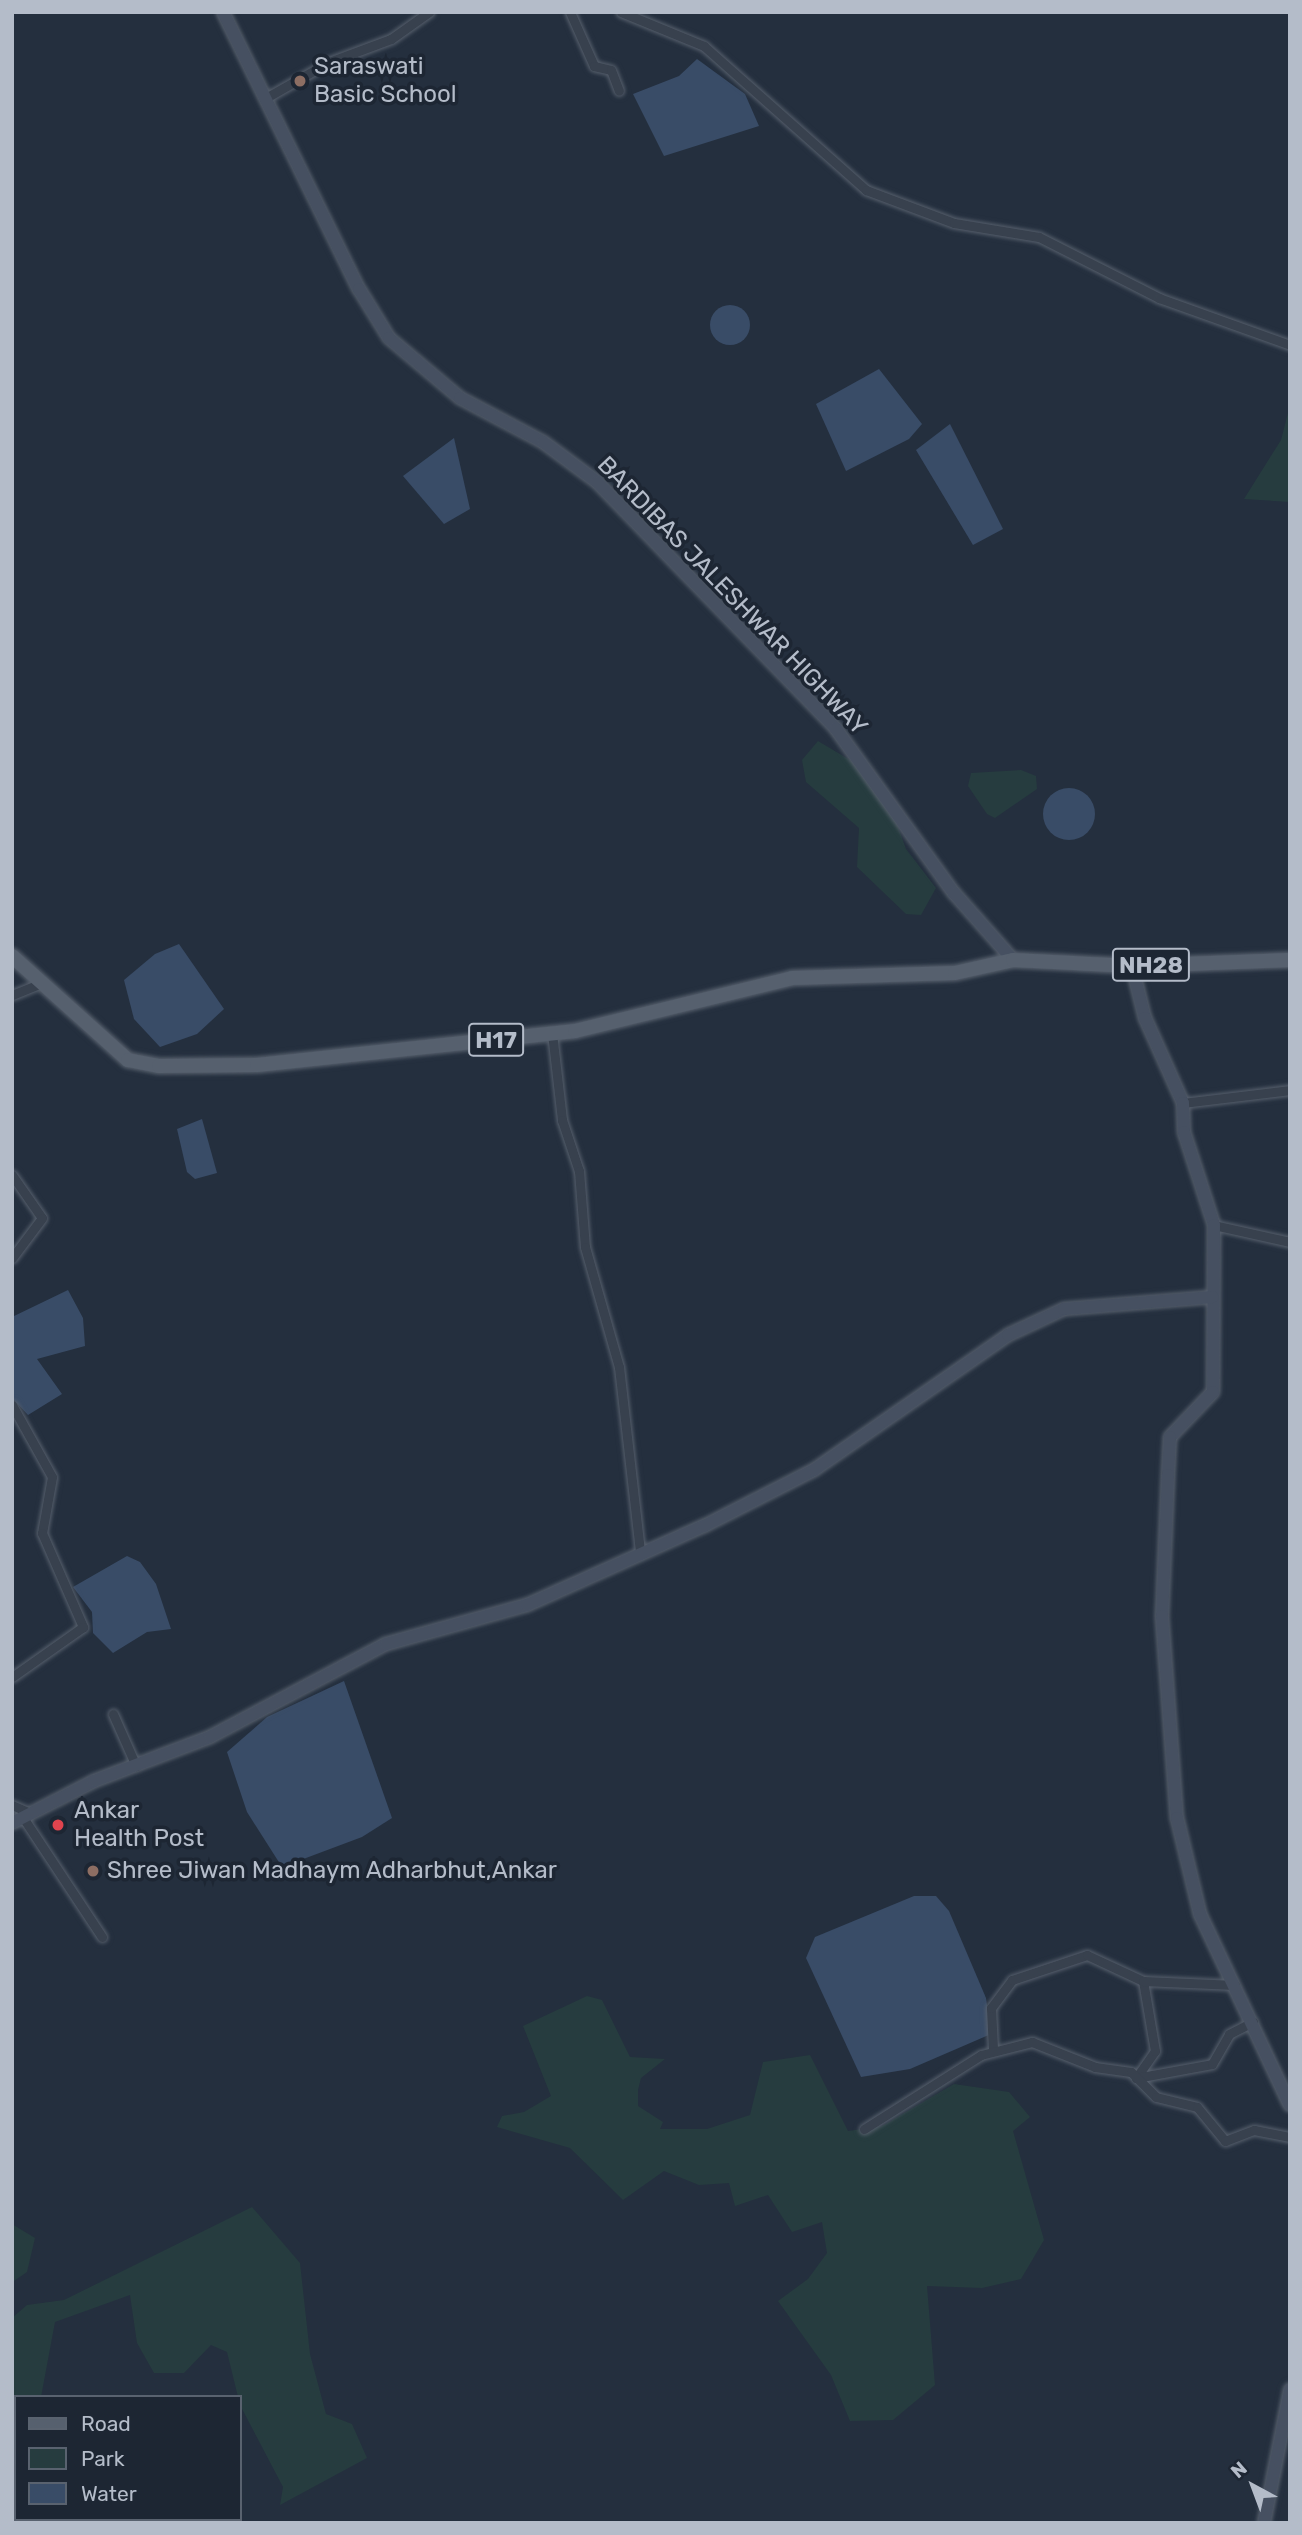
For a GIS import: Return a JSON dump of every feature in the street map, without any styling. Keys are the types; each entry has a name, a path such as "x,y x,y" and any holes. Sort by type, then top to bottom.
{"main road":[{"name":"H17","path":"12,956 128,1060 159,1066 257,1065 552,1033 793,978 955,973 1013,960"},
{"name":"NH28","path":"1013,960 1132,966 1290,960"}],"street":[{"name":"BARDIBAS JALESHWAR HIGHWAY","path":"223,12 264,99 390,338 460,398 543,442 597,482 836,729 954,893 1013,960"},
{"path":"264,99 329,62 391,39 429,12"},
{"path":"570,12 594,66 611,70 619,91"},
{"path":"621,12 705,46 866,190 954,223 1040,237 1159,298 1290,345"},
{"path":"1132,966 1145,1018 1184,1103 1184,1132 1214,1225 1213,1392 1170,1437 1162,1616 1177,1818 1200,1914 1290,2105"},
{"path":"12,995 41,983"},
{"path":"552,1033 562,1120 579,1171 585,1247 619,1367 640,1550"},
{"path":"1184,1103 1290,1090"},
{"path":"12,1175 42,1218 12,1258"},
{"path":"1214,1225 1290,1242"},
{"path":"21,1817 136,1766 210,1737 386,1644 527,1605 640,1550 705,1526 814,1470 1008,1335 1065,1309 1213,1297"},
{"path":"12,1405 52,1477 42,1533 83,1627 12,1677"},
{"path":"113,1714 136,1766"},
{"path":"12,1805 102,1937"},
{"path":"993,2049 991,2008 1012,1980 1087,1955 1143,1981 1235,1985"},
{"path":"1136,2078 1155,2051 1143,1981"},
{"path":"1136,2078 1212,2064 1229,2034 1253,2022"},
{"path":"864,2130 993,2049 1032,2042 1136,2078 1156,2097 1192,2104 1225,2141 1254,2130 1290,2137"},
{"path":"1264,2523 1290,2390"}],"green space":[{"path":"1290,405 1290,502 1244,499 1281,440"},
{"path":"818,741 855,763 892,810 906,849 936,888 921,915 906,914 857,867 859,828 806,782 802,760"},
{"path":"1021,770 1036,776 1037,789 995,818 987,814 968,786 971,773"},
{"path":"587,1996 602,2000 630,2057 665,2059 641,2078 638,2090 638,2106 663,2122 660,2129 707,2129 750,2115 763,2062 810,2055 848,2131 882,2126 954,2084 1009,2092 1030,2117 1013,2131 1044,2240 1021,2279 982,2288 927,2286 935,2385 893,2420 850,2421 831,2375 778,2301 808,2279 827,2253 822,2222 792,2232 768,2195 735,2206 729,2183 699,2185 664,2171 623,2200 570,2148 497,2127 502,2116 524,2112 551,2096 523,2026"},
{"path":"252,2207 300,2263 310,2354 326,2414 352,2424 367,2458 280,2505 283,2487 242,2409 242,2395 238,2395 227,2352 211,2345 184,2373 154,2373 137,2343 130,2295 55,2322 41,2395 14,2395 12,2416 12,2318 27,2305 64,2300"},
{"path":"12,2224 35,2238 27,2272 14,2281"}],"water":[{"path":"697,59 745,94 759,126 664,156 633,94 679,76"},
{"path":"730,305 738,306 744,311 749,317 749,333 744,339 738,344 730,345 722,344 716,339 711,333 710,325 711,317 716,311 722,306"},
{"path":"879,369 922,424 909,439 846,471 816,404"},
{"path":"950,424 1003,529 973,545 916,450"},
{"path":"454,438 470,509 444,524 403,476"},
{"path":"1069,788 1088,795 1095,814 1088,833 1069,840 1050,833 1043,814 1050,795"},
{"path":"179,944 224,1009 197,1034 160,1047 134,1019 124,980 155,954"},
{"path":"202,1119 217,1173 195,1179 187,1172 177,1129"},
{"path":"68,1290 83,1318 85,1346 37,1359 62,1394 28,1415 12,1398 12,1317"},
{"path":"127,1556 140,1562 156,1584 171,1629 147,1632 113,1653 93,1633 92,1612 73,1587"},
{"path":"344,1681 392,1818 362,1837 282,1867 247,1812 227,1752 267,1717"},
{"path":"914,1896 936,1896 949,1911 986,1998 991,2034 910,2069 861,2077 806,1958 815,1937"}],"place":[{"name":"Saraswati Basic School","path":"300,81"},
{"name":"Ankar Health Post","path":"58,1825"},
{"name":"Shree Jiwan Madhaym Adharbhut,Ankar","path":"93,1871"}]}
